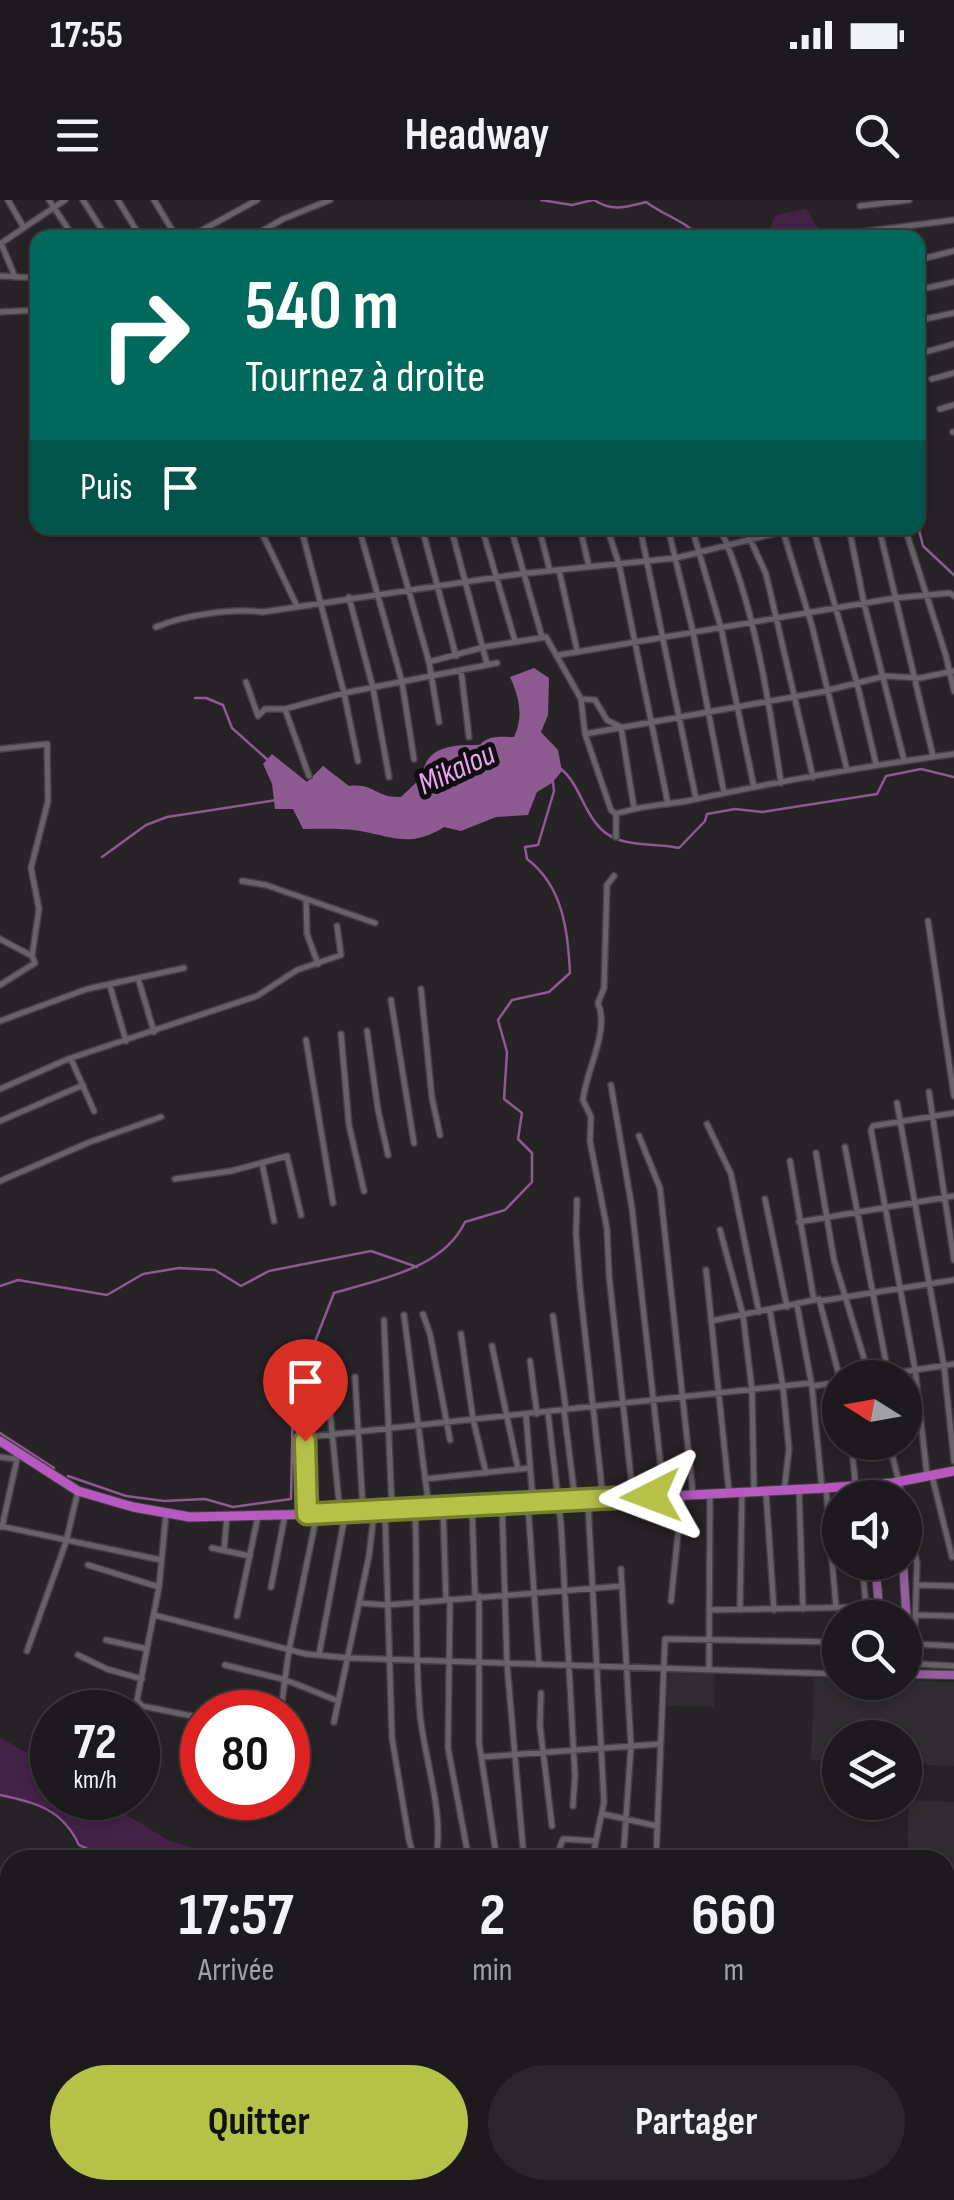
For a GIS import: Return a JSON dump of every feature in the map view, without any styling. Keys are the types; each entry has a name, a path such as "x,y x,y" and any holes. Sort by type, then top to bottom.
{"highway":[{"path":"0,1441 20,1458 78,1491 166,1514 312,1514 822,1488"},
{"path":"907,1480 954,1471"}],"main road":[{"path":"922,1674 954,1675"}],"street":[{"path":"8,200 24,228"},
{"path":"49,200 69,230"},
{"path":"15,277 1,241 66,200"},
{"path":"83,200 102,230"},
{"path":"118,200 137,230"},
{"path":"154,200 172,230"},
{"path":"203,230 257,200"},
{"path":"264,230 330,200"},
{"path":"860,206 909,200"},
{"path":"876,230 954,220"},
{"path":"925,258 954,250"},
{"path":"0,276 30,278"},
{"path":"925,288 954,282"},
{"path":"0,312 30,310"},
{"path":"926,319 954,313"},
{"path":"925,352 954,344"},
{"path":"932,378 954,373"},
{"path":"940,409 954,405"},
{"path":"263,535 296,605"},
{"path":"303,535 358,761"},
{"path":"361,535 402,682 414,759"},
{"path":"393,535 429,662 439,722"},
{"path":"424,535 456,656"},
{"path":"453,535 487,664"},
{"path":"484,535 515,641"},
{"path":"513,535 542,636"},
{"path":"541,535 550,571"},
{"path":"581,535 588,567"},
{"path":"609,535 619,564 668,804"},
{"path":"642,535 696,799"},
{"path":"670,535 724,793"},
{"path":"695,535 722,628 754,787"},
{"path":"723,535 750,623 782,782"},
{"path":"748,535 761,560 778,617 813,777"},
{"path":"156,626 184,616 209,616 236,608 263,612 437,585 676,558 766,535"},
{"path":"784,535 846,770"},
{"path":"815,535 876,764"},
{"path":"850,535 904,760"},
{"path":"880,535 933,756"},
{"path":"907,535 952,672 954,691"},
{"path":"559,570 577,650"},
{"path":"559,655 896,598 950,593 954,596"},
{"path":"349,597 373,688 389,777"},
{"path":"429,662 546,636 580,699 585,734 611,810 616,814"},
{"path":"246,682 258,716 265,709 285,709 344,693 497,663"},
{"path":"460,670 469,737"},
{"path":"585,734 827,691 885,676 915,678 952,672"},
{"path":"580,699 595,700 607,720 621,727"},
{"path":"285,709 309,776"},
{"path":"621,727 634,808"},
{"path":"0,748 49,746 48,802 31,868 40,909 33,965 0,986"},
{"path":"616,814 876,764 954,754"},
{"path":"616,814 616,837"},
{"path":"614,876 607,885 604,988 598,1003 602,1014 597,1031 599,1046 583,1100 591,1116 590,1141 607,1227 634,1496"},
{"path":"242,881 266,885 374,923"},
{"path":"306,899 308,934 318,964"},
{"path":"928,921 954,1096"},
{"path":"0,1088 71,1059 257,996 297,970 341,955 336,926"},
{"path":"0,938 32,956"},
{"path":"0,1021 87,989 184,968"},
{"path":"138,976 154,1032"},
{"path":"110,985 126,1040"},
{"path":"421,990 432,1098 440,1135"},
{"path":"391,1000 414,1142"},
{"path":"368,1032 388,1155"},
{"path":"341,1034 349,1124 364,1191"},
{"path":"306,1040 333,1202"},
{"path":"71,1059 94,1111"},
{"path":"0,1121 82,1085"},
{"path":"611,1085 632,1208 664,1496"},
{"path":"929,1092 954,1260"},
{"path":"897,1103 944,1366 954,1461"},
{"path":"912,1360 870,1130 873,1126 954,1113"},
{"path":"0,1180 90,1142 161,1118"},
{"path":"707,1124 731,1174 759,1312"},
{"path":"639,1136 660,1188 684,1398 688,1494 672,1602"},
{"path":"845,1147 886,1360"},
{"path":"816,1153 826,1217 863,1360"},
{"path":"176,1179 287,1156 301,1215"},
{"path":"790,1161 799,1222 834,1360"},
{"path":"262,1163 274,1220"},
{"path":"799,1222 954,1196"},
{"path":"765,1199 787,1307"},
{"path":"577,1200 578,1270 603,1498"},
{"path":"720,1230 743,1315 774,1610"},
{"path":"706,1270 729,1492"},
{"path":"711,1322 818,1300 954,1280"},
{"path":"797,1305 812,1385 823,1480"},
{"path":"770,1311 783,1386 788,1449 784,1490"},
{"path":"423,1314 450,1440"},
{"path":"404,1315 429,1508"},
{"path":"553,1316 575,1499"},
{"path":"334,1722 379,1510 389,1427 384,1320"},
{"path":"461,1334 473,1418 486,1472"},
{"path":"492,1346 518,1469"},
{"path":"530,1361 536,1414"},
{"path":"922,1368 954,1364"},
{"path":"355,1377 359,1430 379,1510 392,1738 412,1850"},
{"path":"319,1656 343,1512 327,1381"},
{"path":"284,1690 312,1514 305,1441 308,1437 822,1383"},
{"path":"548,1413 559,1500 573,1806"},
{"path":"526,1416 539,1664"},
{"path":"922,1422 930,1476 952,1557"},
{"path":"0,1457 20,1458 1,1527 161,1560"},
{"path":"425,1479 530,1468"},
{"path":"799,1490 803,1609"},
{"path":"27,1651 66,1542 78,1491"},
{"path":"740,1610 742,1492"},
{"path":"710,1493 710,1669"},
{"path":"0,1496 9,1498"},
{"path":"588,1499 602,1746 603,1814 594,1850"},
{"path":"502,1504 507,1664 523,1850"},
{"path":"472,1506 482,1757 496,1850"},
{"path":"443,1507 450,1664 448,1758 457,1784 467,1850"},
{"path":"414,1508 422,1736 440,1828 437,1850"},
{"path":"166,1514 159,1586 137,1700 180,1713"},
{"path":"271,1586 286,1515"},
{"path":"224,1550 227,1516"},
{"path":"237,1616 258,1516"},
{"path":"212,1548 250,1556"},
{"path":"88,1565 159,1586"},
{"path":"621,1569 630,1746 624,1850"},
{"path":"917,1580 917,1600"},
{"path":"918,1585 954,1586"},
{"path":"359,1604 387,1606 622,1586"},
{"path":"709,1610 822,1608"},
{"path":"154,1615 319,1656 450,1664 822,1673"},
{"path":"922,1615 954,1616"},
{"path":"656,1850 664,1644 668,1637 822,1641"},
{"path":"106,1640 148,1649"},
{"path":"922,1644 954,1646"},
{"path":"78,1655 142,1679"},
{"path":"922,1663 954,1666"},
{"path":"225,1664 286,1680 338,1701"},
{"path":"541,1692 538,1706 552,1826"},
{"path":"482,1757 660,1744"},
{"path":"603,1814 657,1826"},
{"path":"559,1850 563,1838 595,1842"}],"shaded area":[{"path":"806,209 820,230 769,230 776,215"},
{"path":"674,1670 715,1673 714,1707 666,1706 668,1676"},
{"path":"814,1678 822,1678 822,1700 922,1700 922,1681 954,1682 954,1766 922,1765 922,1720 822,1720 822,1761 811,1760"},
{"path":"0,1737 30,1755 30,1804 0,1793"},
{"path":"922,1801 954,1802 954,1850 907,1850 908,1820 922,1820"},
{"path":"61,1820 135,1820 168,1840 195,1850 88,1850"}],"water":[{"path":"534,668 549,678 548,715 541,732 558,750 562,771 537,792 528,815 496,817 461,831 444,827 422,837 402,839 353,830 303,829 293,809 275,809 272,784 263,764 272,754 307,782 323,766 349,786 401,797 422,777 428,760 440,750 479,745 494,737 514,737 519,707 510,677"}],"waterway":[{"path":"541,200 572,205 593,200"},
{"path":"594,200 613,207 646,202 692,230"},
{"path":"920,535 923,546 954,575"},
{"path":"195,698 223,705 232,728 269,761"},
{"name":"Mikalou","path":"560,768 595,822 609,835 628,842 679,848 707,814 735,809 762,812 877,794 886,776 921,769 954,777"},
{"path":"68,1476 126,1496 164,1501 205,1499 233,1507 291,1499 293,1398 334,1293 390,1277 426,1261 442,1251 465,1222 505,1210 532,1182 532,1153 518,1139 522,1113 504,1099 507,1052 498,1020 512,1000 549,992 570,973 561,910 549,882 527,859 525,847 538,845 554,791 553,782"},
{"name":"Mikalou","path":"102,857 146,825 167,817 277,800"},
{"path":"0,1286 18,1280 107,1295 143,1274 179,1268 215,1270 241,1286 269,1271 371,1251 417,1267"},
{"path":"0,1433 54,1468"},
{"path":"0,1795 26,1801 56,1815 79,1845 90,1850"}],"route":[{"path":"305,1441 307,1514 651,1496"}]}
